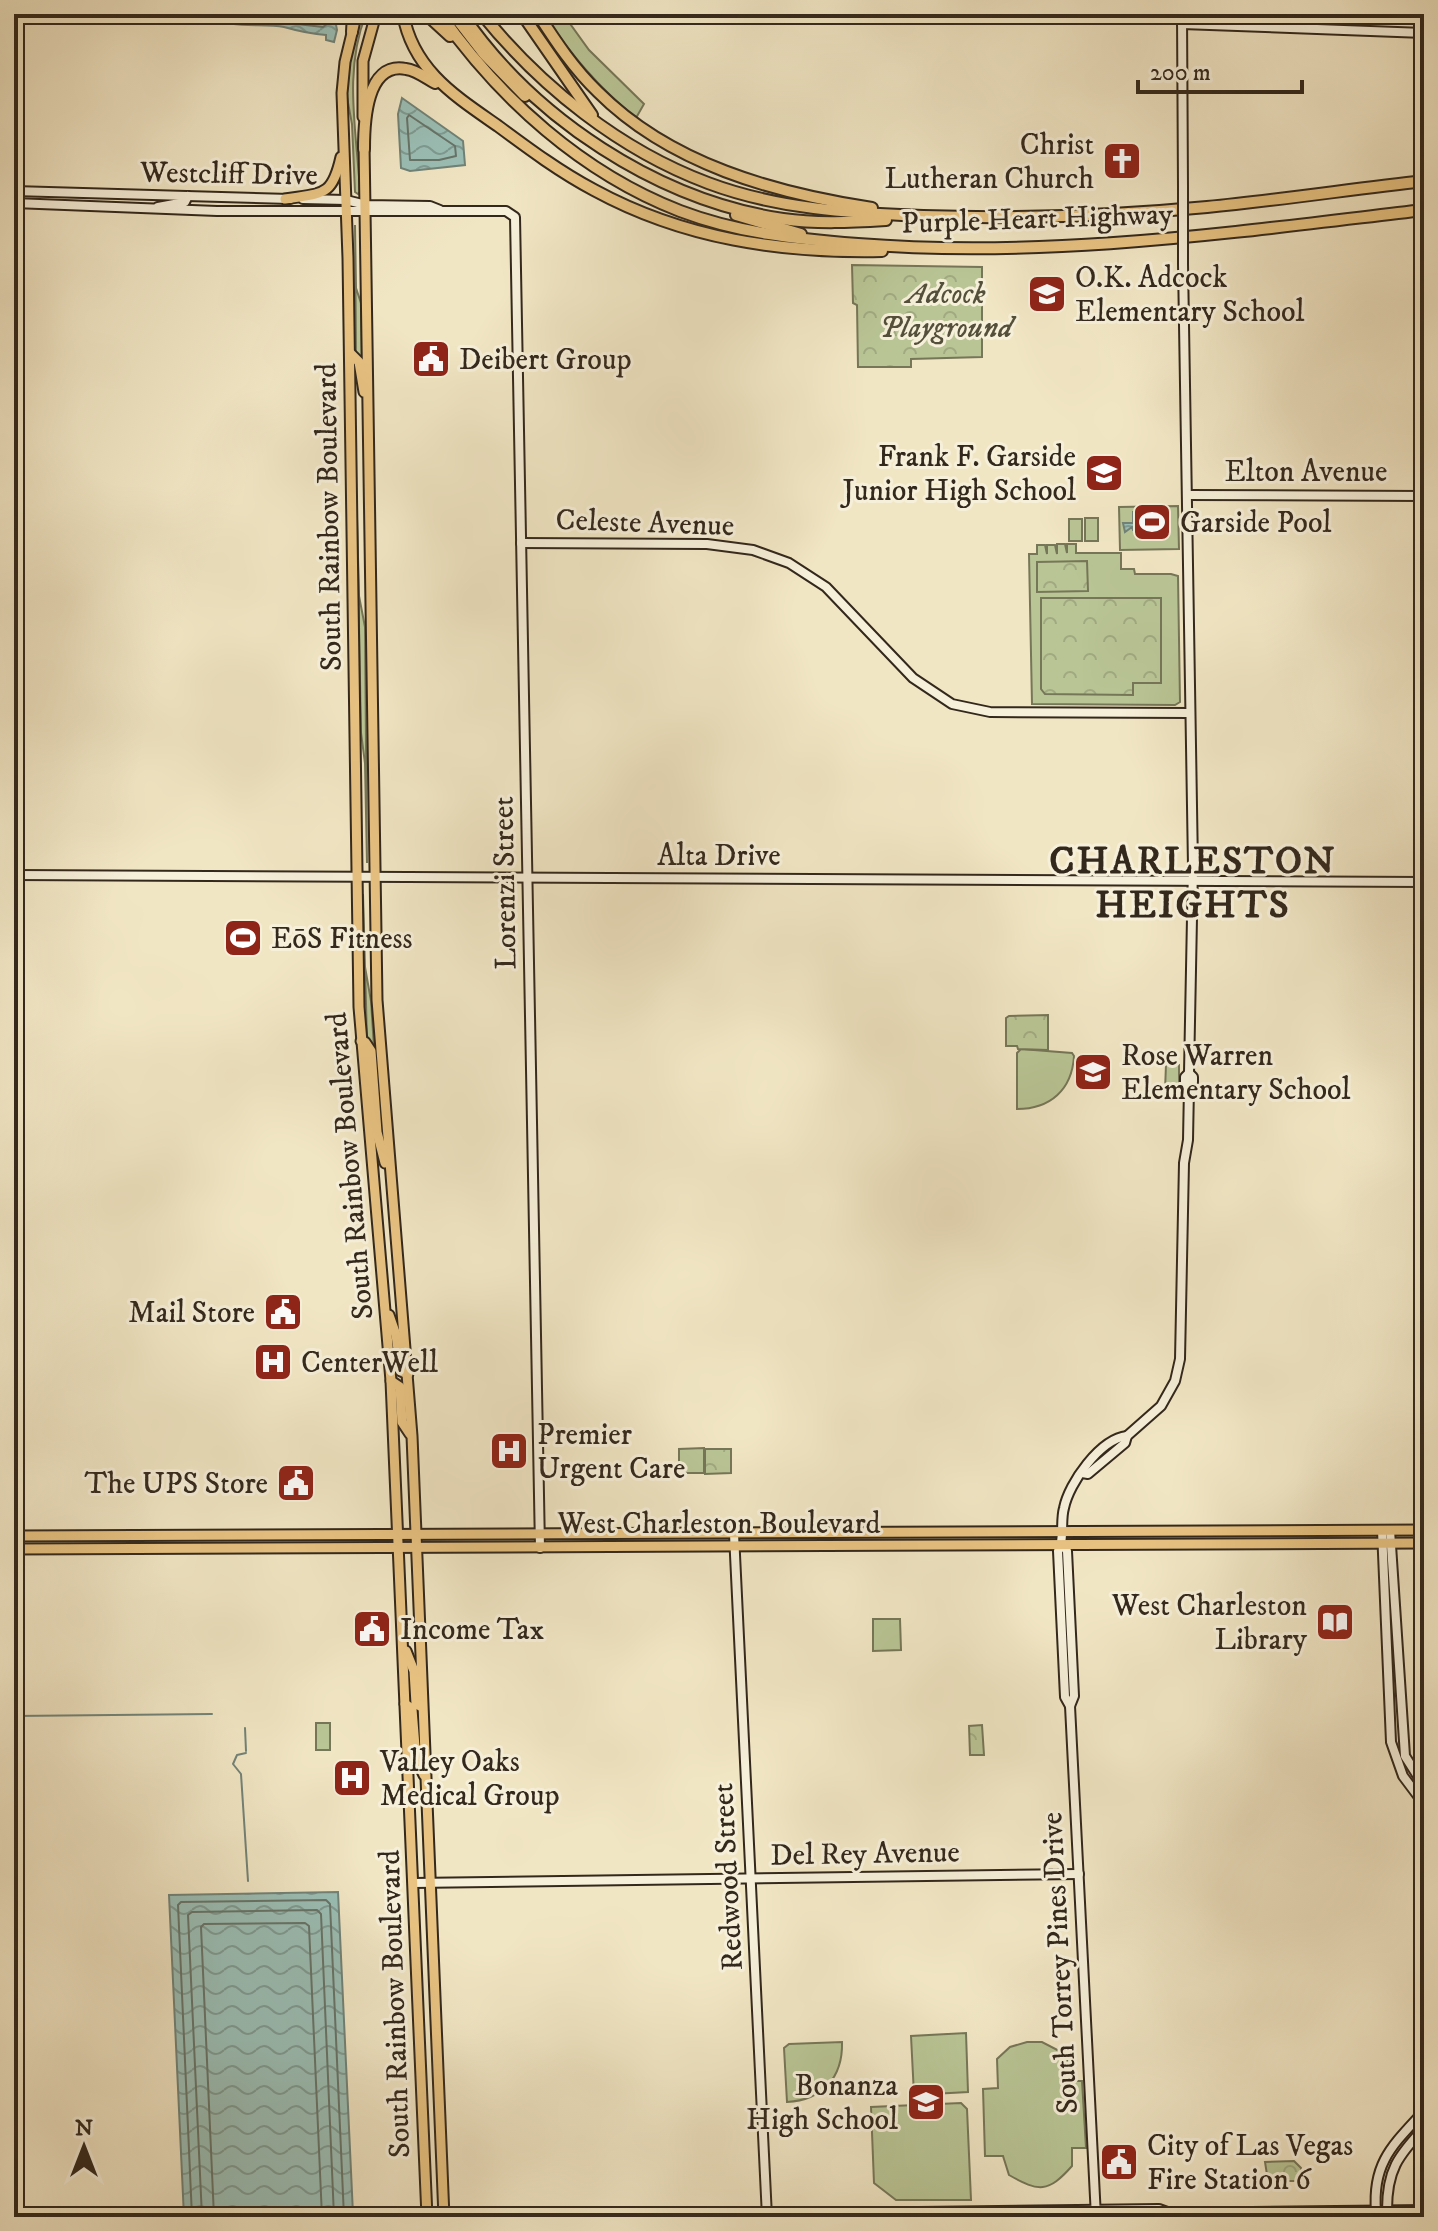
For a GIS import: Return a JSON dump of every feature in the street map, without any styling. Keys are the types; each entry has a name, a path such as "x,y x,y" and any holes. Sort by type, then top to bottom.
{"highway":[{"path":"352,32 355,14"},
{"path":"403,14 409,38 421,61 450,92 567,175 620,203 673,225 741,242 845,252 940,250"},
{"path":"426,14 475,59"},
{"name":"Purple Heart Highway","path":"440,14 475,59 516,103 553,136 609,176 687,213 745,230 796,239 940,250 1026,249 1118,244 1424,210"},
{"path":"453,14 518,90 560,125 681,189 764,216 821,222 953,217"},
{"path":"462,14 484,43 526,87 593,144 635,173 699,203 791,231 858,244"},
{"name":"Purple Heart Highway","path":"482,14 534,70 598,123 660,161 736,193 804,208 917,216 1046,217 1210,207 1424,181"},
{"path":"522,14 598,123"},
{"path":"538,14 569,60 596,91 625,117 667,145 714,167 765,184 917,216"},
{"path":"364,149 372,92 383,74 408,69 450,92"},
{"path":"1334,221 1424,216"}],"main road":[{"name":"South Rainbow Boulevard","path":"376,14 362,70 377,1000 412,1436 444,2217"},
{"path":"1182,19 1424,33"},
{"name":"South Torrey Pines Drive","path":"1082,1473 1088,1474 1125,1443 1127,1436 1161,1406 1171,1391 1178,1369 1184,1167 1189,1087 1193,1082 1189,1073 1193,881 1182,19"},
{"name":"South Rainbow Boulevard","path":"352,32 342,88 350,353 361,1041 391,1381 427,2217"},
{"path":"285,199 318,193 329,187 336,178 344,146"},
{"name":"Westcliff Drive","path":"14,191 247,197 366,209 430,206 441,210 506,211 515,217"},
{"path":"118,195 118,207"},
{"path":"154,209 168,203 185,202 188,196"},
{"path":"247,197 257,203 259,211"},
{"name":"Westcliff Drive","path":"14,203 259,211 347,206"},
{"name":"Lorenzi Street","path":"515,217 540,1548"},
{"path":"350,353 359,362 359,375 368,407"},
{"name":"Elton Avenue","path":"1187,495 1424,496"},
{"name":"Celeste Avenue","path":"521,543 707,544 753,550 789,563 826,587 913,678 952,704 990,712 1190,713"},
{"name":"Alta Drive","path":"14,875 1424,882"},
{"path":"361,1041 371,1051 377,1132 391,1183"},
{"path":"385,1304 396,1335 399,1369 408,1374"},
{"path":"391,1381 400,1387 402,1422 412,1436"},
{"name":"South Torrey Pines Drive","path":"1096,2214 1070,1706 1074,1696 1069,1681 1061,1614 1058,1551 1062,1545 1065,1501 1083,1467 1119,1437 1127,1436"},
{"path":"1097,1466 1097,1460 1114,1441"},
{"path":"1386,1530 1391,1742 1403,1776 1424,1804"},
{"name":"West Charleston Boulevard","path":"14,1536 1424,1530"},
{"path":"934,1545 958,1533"},
{"name":"Redwood Street","path":"734,1534 767,2217"},
{"path":"1386,1543 1405,1756 1424,1786"},
{"name":"West Charleston Boulevard","path":"14,1549 1424,1543"},
{"name":"South Torrey Pines Drive","path":"1062,1545 1067,1551 1072,1651 1069,1681"},
{"path":"1061,1614 1065,1619 1072,1651"},
{"path":"403,1645 414,1671 416,1704 423,1707"},
{"path":"405,1704 412,1709 416,1759 426,1778"},
{"path":"1390,1708 1402,1708"},
{"name":"Del Rey Avenue","path":"413,1883 1079,1874"},
{"path":"420,2046 437,2046"},
{"path":"421,2058 438,2059"},
{"path":"1376,2211 1376,2181 1385,2156 1424,2111"},
{"path":"1387,2210 1391,2171 1424,2128"},
{"path":"1399,2137 1408,2145"},
{"path":"823,2217 838,2213 1424,2210"},
{"path":"1086,2217 1096,2214"}],"green space":[{"path":"361,14 366,14 359,36 353,80 358,194 355,192 352,124 346,92 348,68"},
{"path":"544,14 563,14 589,50 644,104 636,118 586,70"},
{"path":"355,225 362,375 360,357 356,352"},
{"name":"Adcock Playground","path":"852,265 982,267 982,357 911,359 911,367 858,367 857,305 853,303"},
{"path":"1178,506 1179,549 1120,550 1119,507"},
{"path":"357,518 359,596 365,627 367,863 365,763 361,733"},
{"path":"1085,518 1098,518 1098,541 1085,541"},
{"path":"1069,519 1082,519 1082,541 1069,541"},
{"path":"1057,544 1065,544 1067,553 1067,544 1076,544 1076,553 1121,553 1121,569 1134,569 1135,574 1178,576 1180,702 1175,705 1032,704 1029,554 1037,554 1037,545 1045,545 1047,554 1047,545 1055,545 1057,554"},
{"path":"1087,561 1088,591 1037,592 1037,562"},
{"path":"1041,598 1161,598 1161,683 1133,683 1133,695 1045,694 1041,689"},
{"path":"365,967 371,1001 375,1063 367,1040"},
{"path":"1048,1015 1048,1050 1006,1046 1006,1018"},
{"path":"1021,1049 1072,1053 1074,1056 1069,1079 1057,1095 1040,1106 1017,1109 1017,1053"},
{"path":"1166,1064 1179,1065 1179,1088 1174,1092 1165,1091"},
{"path":"704,1448 704,1473 679,1473 679,1449"},
{"path":"705,1449 731,1449 731,1473 705,1474"},
{"path":"873,1619 900,1619 901,1650 873,1651"},
{"path":"316,1723 330,1723 330,1750 316,1750"},
{"path":"982,1725 984,1755 970,1755 969,1726"},
{"path":"966,2033 968,2092 914,2095 911,2036"},
{"path":"842,2042 839,2066 828,2085 810,2097 787,2102 784,2048 789,2044"},
{"path":"1042,2042 1067,2055 1069,2081 1082,2081 1086,2148 1072,2148 1072,2166 1056,2181 1043,2187 1028,2185 1009,2175 1003,2156 985,2156 983,2089 998,2088 997,2059 1010,2047"},
{"path":"961,2103 967,2109 971,2200 896,2200 874,2183 871,2107"},
{"path":"1294,2161 1301,2168 1301,2181 1268,2181 1265,2162"}],"water":[{"path":"210,14 334,14 337,30 334,42 326,40 326,35 275,26 236,24"},
{"path":"402,98 463,141 465,165 410,171 401,168 398,114"},
{"name":"Garside Pool","path":"1133,512 1141,512 1142,524 1149,513 1158,515 1161,526 1155,531 1142,527 1141,531 1133,530 1132,527 1125,532 1123,523 1133,523"},
{"path":"338,1892 353,2214 184,2217 169,1895"}],"waterway":[{"path":"14,1716 212,1714"},
{"path":"245,1728 246,1751"},
{"path":"246,1753 237,1755 233,1764 241,1774 248,1881"}],"place":[{"name":"Christ Lutheran Church","path":"1122,161"},
{"name":"O.K. Adcock Elementary School","path":"1047,294"},
{"name":"Deibert Group","path":"431,359"},
{"name":"Frank F. Garside Junior High School","path":"1104,473"},
{"name":"Garside Pool","path":"1152,522"},
{"name":"EōS Fitness","path":"243,938"},
{"name":"Rose Warren Elementary School","path":"1093,1072"},
{"name":"Mail Store","path":"283,1312"},
{"name":"CenterWell","path":"273,1362"},
{"name":"Premier Urgent Care","path":"509,1451"},
{"name":"The UPS Store","path":"296,1483"},
{"name":"West Charleston Library","path":"1335,1622"},
{"name":"Income Tax","path":"372,1629"},
{"name":"Valley Oaks Medical Group","path":"352,1778"},
{"name":"Bonanza High School","path":"926,2102"},
{"name":"City of Las Vegas Fire Station 6","path":"1119,2162"}],"district":[{"name":"CHARLESTON HEIGHTS","path":"1193,882"}]}
